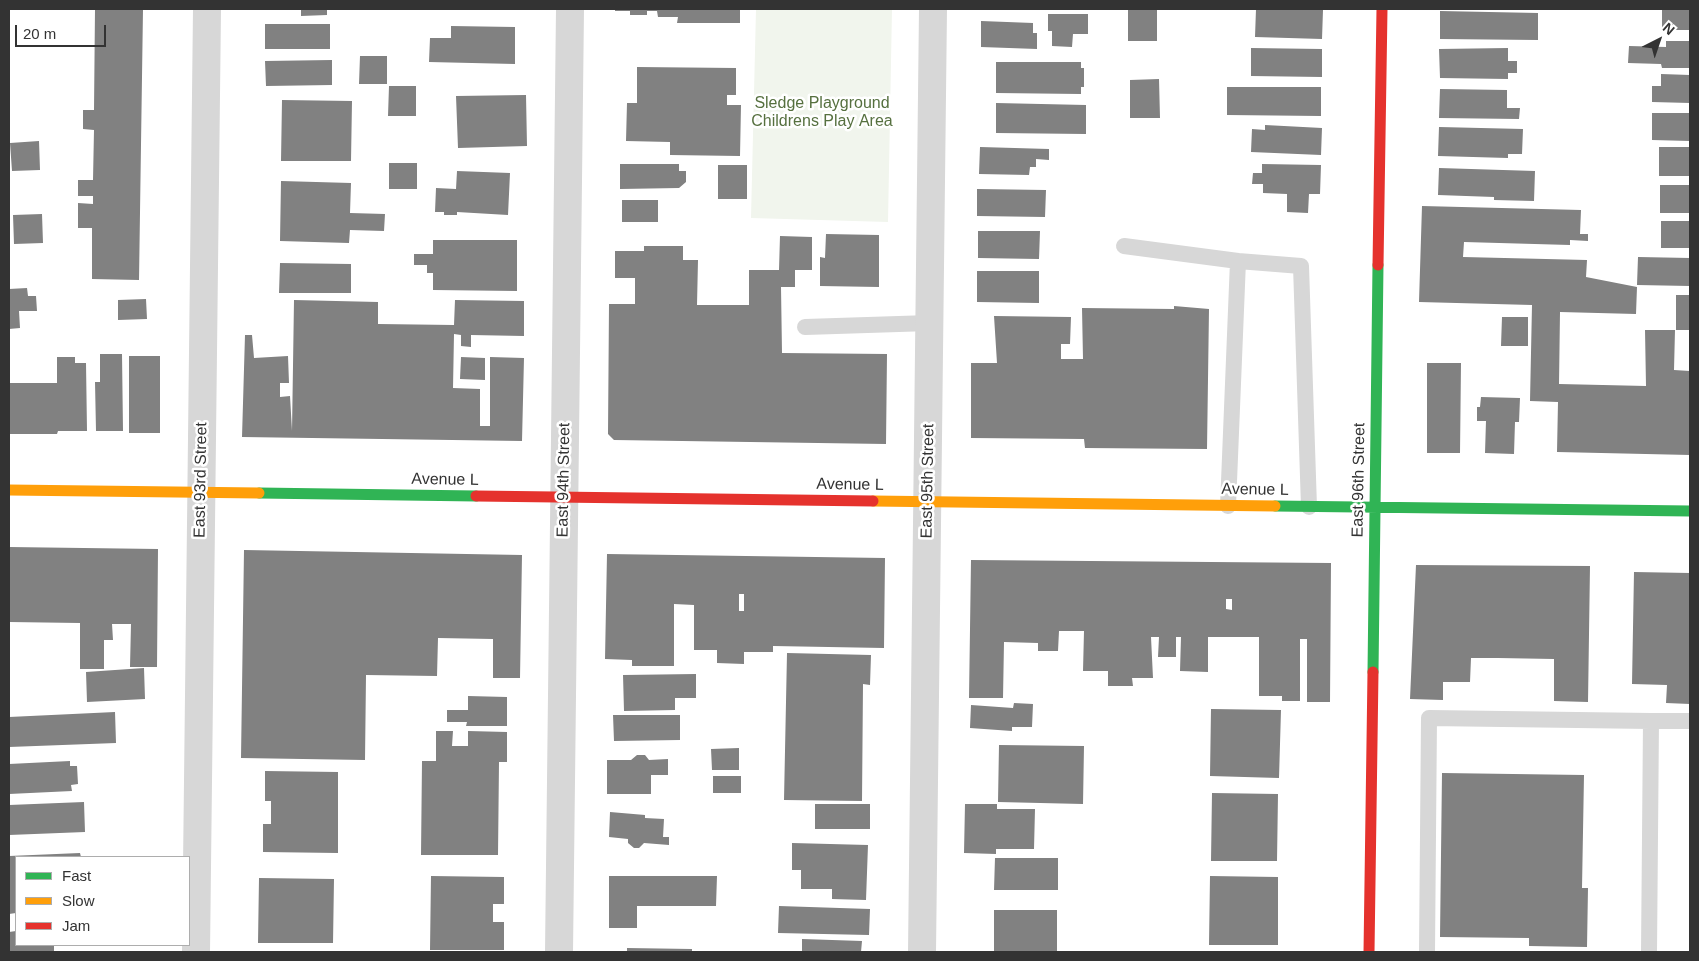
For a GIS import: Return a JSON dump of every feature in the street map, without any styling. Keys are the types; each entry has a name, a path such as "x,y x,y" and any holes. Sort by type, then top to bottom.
{"street":[{"name":"East 93rd Street","path":"196,952 207,9"},
{"name":"East 94th Street","path":"559,952 570,9"},
{"name":"East 95th Street","path":"922,952 933,9"},
{"name":"East 96th Street","path":"1369,952 1382,9"},
{"name":"Avenue L","path":"9,490 1690,511"}],"lane":[{"path":"1124,246 1238,261 1301,266 1308,507"},
{"path":"1228,506 1238,261"},
{"path":"805,327 930,323"},
{"path":"1427,952 1429,718 1690,722"},
{"path":"1649,952 1652,721"}],"green space":[{"name":"Sledge Playground Childrens Play Area","path":"756,9 892,9 888,222 751,218"}],"building":[{"path":"95,9 143,9 139,280 92,279 92,228 78,228 78,203 93,204 93,196 78,196 78,180 93,180 94,130 83,129 83,110 94,110"},
{"path":"301,9 327,9 327,15 301,16"},
{"path":"615,9 740,9 740,23 677,23 678,17 658,17 657,11 647,11 647,15 630,15 630,11 615,11"},
{"path":"1128,9 1157,9 1157,41 1128,41"},
{"path":"1256,9 1323,10 1322,39 1255,37"},
{"path":"1662,9 1690,9 1690,30 1662,30"},
{"path":"1440,11 1538,13 1538,40 1440,39"},
{"path":"1048,14 1088,14 1088,34 1073,34 1072,47 1052,46 1052,31 1048,31"},
{"path":"981,21 1033,23 1033,33 1037,33 1037,49 981,47"},
{"path":"265,24 330,24 330,49 265,49"},
{"path":"451,26 515,27 515,64 429,62 430,38 451,38"},
{"path":"1666,41 1690,41 1690,68 1662,68 1661,64 1628,63 1629,46 1666,47"},
{"path":"1251,48 1322,49 1322,77 1251,76"},
{"path":"1508,48 1508,61 1517,61 1517,73 1508,73 1508,79 1440,78 1439,49"},
{"path":"360,56 387,56 387,84 359,84"},
{"path":"332,60 332,85 266,86 265,61"},
{"path":"996,62 1081,62 1081,68 1084,68 1084,87 1081,87 1081,94 996,93"},
{"path":"637,67 736,68 736,95 727,95 727,105 741,105 740,156 670,155 670,142 626,141 627,103 637,103"},
{"path":"1661,74 1690,75 1690,103 1652,102 1652,86 1661,86"},
{"path":"1159,79 1160,118 1130,118 1130,80"},
{"path":"389,86 416,86 416,116 388,116"},
{"path":"1227,87 1321,87 1321,116 1227,115"},
{"path":"1440,89 1507,90 1507,108 1520,108 1519,119 1439,118"},
{"path":"526,95 527,146 458,148 456,96"},
{"path":"282,100 352,101 351,161 281,161"},
{"path":"996,103 1086,105 1086,134 996,133"},
{"path":"1652,113 1690,113 1690,141 1652,140"},
{"path":"1265,125 1322,128 1321,155 1251,152 1252,129 1265,130"},
{"path":"1439,127 1523,129 1522,154 1508,154 1508,158 1438,156"},
{"path":"39,141 40,170 12,171 10,143"},
{"path":"980,147 1049,149 1049,160 1036,159 1036,167 1030,167 1029,175 979,174"},
{"path":"1659,147 1690,147 1690,176 1659,176"},
{"path":"389,163 417,163 417,189 389,189"},
{"path":"620,164 679,164 679,171 686,171 686,182 679,188 620,189"},
{"path":"1262,164 1321,165 1320,194 1309,194 1308,213 1287,212 1287,194 1263,193 1263,184 1252,184 1253,173 1262,173"},
{"path":"718,165 747,165 747,199 718,199"},
{"path":"1439,168 1535,171 1534,201 1438,195"},
{"path":"457,171 510,173 508,215 457,212 457,215 444,215 444,212 435,212 436,188 456,189"},
{"path":"281,181 351,183 350,213 385,214 384,231 350,230 349,243 280,241"},
{"path":"1660,185 1690,185 1690,213 1660,213"},
{"path":"977,189 1046,190 1045,217 977,216"},
{"path":"622,200 658,200 658,222 622,222"},
{"path":"1422,206 1581,210 1580,234 1588,234 1588,241 1570,240 1570,245 1464,242 1463,257 1587,260 1586,277 1637,287 1636,314 1560,312 1559,384 1646,386 1645,330 1675,330 1674,370 1690,371 1690,455 1557,452 1558,402 1530,401 1532,305 1419,302"},
{"path":"42,214 43,243 14,244 13,215"},
{"path":"1661,221 1690,221 1690,248 1661,248"},
{"path":"978,231 1040,231 1039,259 978,258"},
{"path":"826,234 879,235 879,287 820,286 820,257 825,258"},
{"path":"780,236 812,237 812,270 795,270 795,287 781,287 782,353 887,354 886,444 614,440 608,434 609,304 635,304 635,278 615,278 615,251 644,251 644,246 683,246 683,260 698,260 697,305 749,305 749,270 779,270"},
{"path":"433,240 517,240 517,291 433,290 433,273 427,273 427,265 414,265 414,254 433,254"},
{"path":"1638,257 1690,258 1690,286 1637,285"},
{"path":"280,263 351,264 351,293 279,293"},
{"path":"977,271 1039,271 1039,303 977,302"},
{"path":"27,288 28,296 36,296 37,311 19,311 20,328 9,329 9,289"},
{"path":"1676,295 1690,295 1690,330 1676,330"},
{"path":"146,299 147,319 118,320 118,300"},
{"path":"294,300 378,302 378,324 454,325 455,300 524,301 524,336 471,335 471,347 461,346 461,335 454,334 453,388 480,389 480,426 490,426 490,357 524,358 522,441 242,437 245,335 252,335 254,358 288,356 289,383 280,383 280,397 290,396 292,431"},
{"path":"1174,306 1209,309 1207,449 1085,448 1084,439 971,438 971,363 997,363 994,316 1071,317 1070,344 1061,344 1061,359 1083,359 1082,308 1174,309"},
{"path":"1502,317 1528,317 1528,346 1501,346"},
{"path":"100,354 122,354 123,431 96,431 95,382 100,382"},
{"path":"129,356 160,356 160,433 129,433"},
{"path":"57,357 75,357 75,363 86,363 87,431 58,431 57,434 9,434 9,383 57,383"},
{"path":"461,357 485,358 485,380 460,379"},
{"path":"1427,363 1461,363 1460,453 1427,453"},
{"path":"1481,397 1520,398 1519,422 1515,422 1514,454 1485,453 1486,421 1477,421 1477,407 1480,407"},
{"path":"9,547 158,549 157,667 130,667 131,624 112,624 113,640 104,640 104,669 80,669 80,623 9,622"},
{"path":"244,550 522,555 520,678 493,678 493,639 438,638 437,676 366,675 365,760 241,758"},
{"path":"607,554 885,558 884,648 773,646 773,652 744,652 744,664 717,663 717,650 694,650 694,605 674,604 674,666 632,666 632,660 605,659","holes":["739,594 744,594 744,611 739,611"]},
{"path":"971,560 1331,563 1330,702 1307,702 1307,639 1300,639 1300,701 1282,701 1282,696 1259,696 1259,637 1208,637 1208,672 1180,671 1181,637 1176,637 1176,657 1158,657 1159,637 1151,637 1153,678 1132,678 1133,686 1108,686 1108,671 1083,671 1084,631 1059,631 1058,651 1038,651 1038,643 1004,642 1003,698 969,698","holes":["1226,599 1232,599 1232,610 1226,609"]},
{"path":"1416,565 1590,566 1588,702 1554,701 1554,659 1498,658 1471,658 1470,682 1443,682 1443,700 1410,699"},
{"path":"1634,572 1690,573 1690,704 1666,703 1667,685 1632,684"},
{"path":"787,653 871,655 870,685 863,684 862,801 784,800"},
{"path":"144,668 145,699 87,702 86,672"},
{"path":"696,674 696,698 675,698 675,710 624,711 623,675"},
{"path":"468,696 507,697 507,726 466,726 467,722 447,722 447,710 468,710"},
{"path":"1014,703 1033,704 1032,727 1012,727 1012,731 970,728 971,705 1013,708"},
{"path":"1211,709 1281,710 1279,778 1210,776"},
{"path":"115,712 116,743 9,747 9,717"},
{"path":"613,715 680,715 680,740 614,741"},
{"path":"436,731 453,731 452,746 468,746 468,731 507,732 507,762 499,762 498,855 421,855 422,761 436,761"},
{"path":"999,745 1084,746 1083,804 998,802"},
{"path":"739,748 739,770 712,770 711,749"},
{"path":"637,755 645,755 649,760 668,759 668,775 651,775 651,794 607,794 607,760 631,760"},
{"path":"70,761 70,766 77,766 78,784 71,785 72,791 9,794 9,764"},
{"path":"265,771 338,772 338,853 263,852 263,824 271,824 271,801 265,801"},
{"path":"1442,773 1584,775 1582,888 1588,888 1587,947 1529,946 1529,938 1440,937"},
{"path":"713,776 741,776 741,793 713,793"},
{"path":"1212,793 1278,794 1277,861 1211,861"},
{"path":"84,802 85,832 9,835 9,805"},
{"path":"815,804 870,804 870,829 815,829"},
{"path":"965,804 997,804 997,809 1035,809 1034,849 996,849 996,854 964,853"},
{"path":"610,812 645,815 645,818 664,819 663,837 669,837 669,845 644,843 639,848 634,848 628,843 628,839 609,837"},
{"path":"792,843 868,845 866,900 832,899 832,889 801,889 801,870 792,870"},
{"path":"80,853 81,856 15,856 15,913 9,914 9,856"},
{"path":"995,858 1058,858 1058,890 994,890"},
{"path":"431,876 504,877 504,904 493,904 493,922 504,922 504,950 430,950"},
{"path":"609,876 717,876 716,906 637,906 637,928 609,928"},
{"path":"1210,876 1278,877 1278,945 1209,945"},
{"path":"259,878 334,879 333,943 258,943"},
{"path":"779,906 870,909 869,935 778,933"},
{"path":"994,910 1057,910 1057,952 994,952"},
{"path":"15,931 15,946 54,946 54,952 9,952 9,932"},
{"path":"802,939 862,941 861,952 802,952"},
{"path":"627,948 692,949 692,952 627,952"}],"traffic: fast":[{"path":"1373,672 1378,265"},
{"path":"259,493 476,496"},
{"path":"1275,506 1690,511"}],"traffic: slow":[{"path":"9,490 259,493"},
{"path":"873,501 1275,506"}],"traffic: jam":[{"path":"1378,265 1382,9"},
{"path":"476,496 873,501"},
{"path":"1369,952 1373,672"}]}
